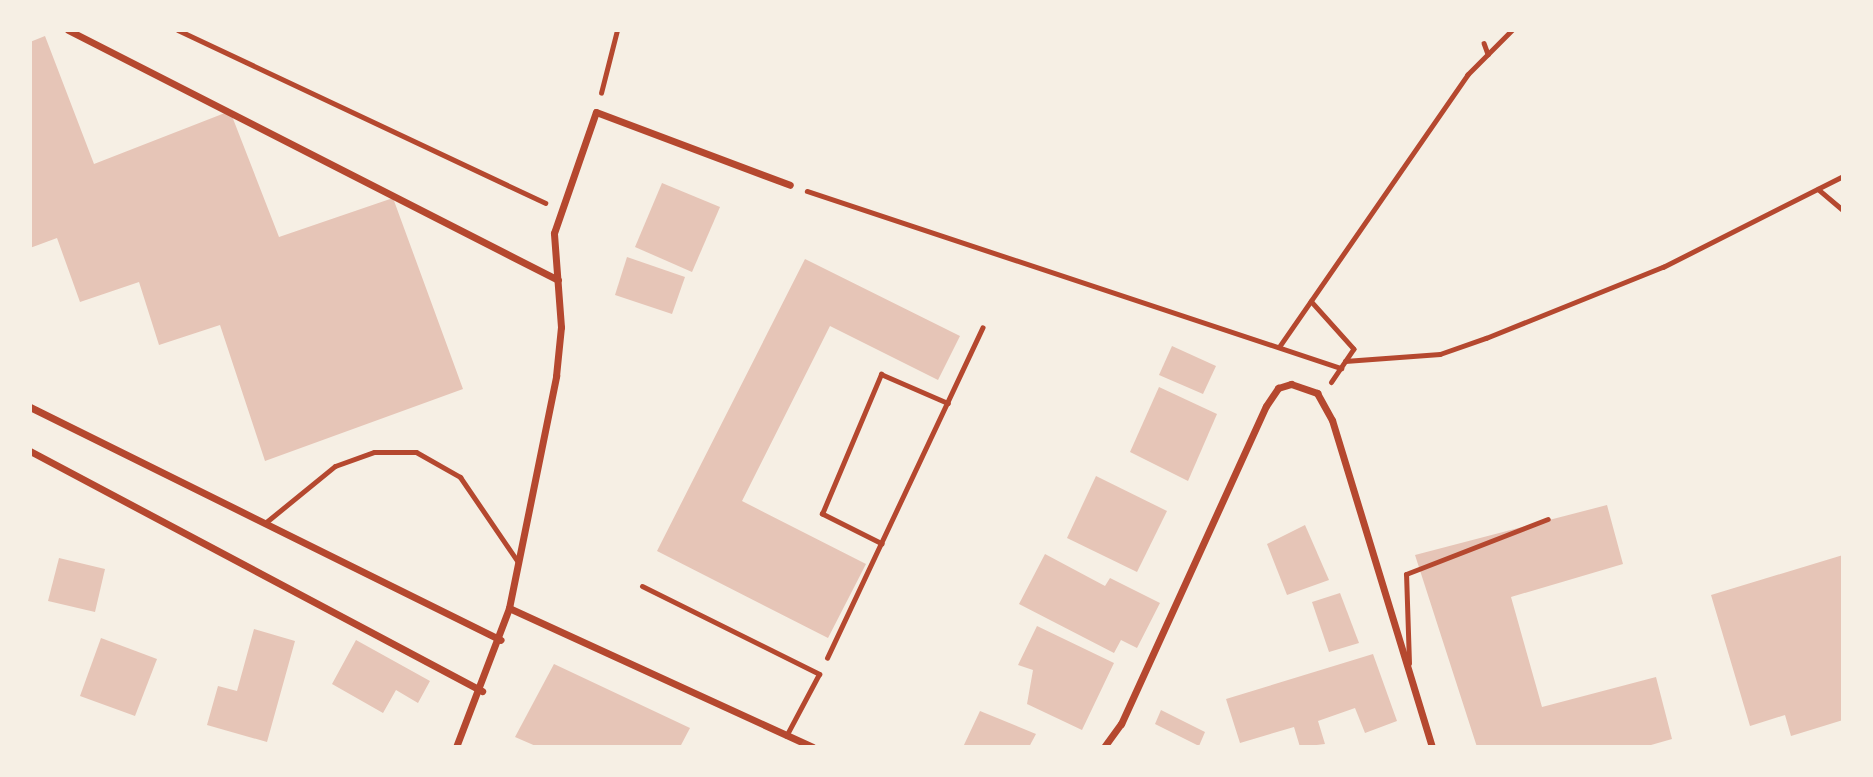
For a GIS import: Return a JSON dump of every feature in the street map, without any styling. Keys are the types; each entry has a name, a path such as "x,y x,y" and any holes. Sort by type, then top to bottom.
{"street":[{"path":"68,30 237,110 558,280"},
{"path":"456,747 482,691 501,640 509,608 556,376 559,209 596,112 790,185"},
{"path":"1104,747 1133,700 1266,406 1278,388 1306,386 1321,400 1432,747"},
{"path":"30,407 501,640"},
{"path":"30,451 482,691"},
{"path":"509,608 813,747"}],"lane":[{"path":"265,523 335,466 374,452 416,452 460,477 518,562"},
{"path":"1409,676 1406,574 1548,519"},
{"path":"642,586 819,674 786,736"}],"path":[{"path":"177,30 559,209"},
{"path":"596,112 617,30"},
{"path":"1279,347 1488,54 1512,30"},
{"path":"1484,43 1488,54"},
{"path":"1345,361 1440,354 1486,338 1663,267 1843,176"},
{"path":"790,185 1341,368"},
{"path":"1818,189 1843,210"},
{"path":"1311,300 1354,349 1321,400"},
{"path":"819,674 982,328"},
{"path":"882,544 822,514 881,374 948,403"}],"building":[{"path":"45,36 94,164 230,111 279,237 393,198 463,389 265,461 220,325 159,345 139,282 80,302 57,238 30,248 30,42"},
{"path":"662,183 720,207 692,272 635,247"},
{"path":"627,257 685,277 672,314 615,295"},
{"path":"805,259 960,336 938,380 830,326 742,501 866,564 828,638 657,551"},
{"path":"1172,346 1216,366 1203,394 1159,375"},
{"path":"1159,387 1217,414 1188,481 1130,452"},
{"path":"1096,476 1167,511 1137,572 1067,538"},
{"path":"1607,505 1623,564 1511,597 1542,707 1656,677 1672,739 1644,747 1477,747 1415,555"},
{"path":"1305,525 1329,580 1287,595 1267,544"},
{"path":"1045,554 1105,586 1110,578 1160,603 1137,648 1121,640 1114,653 1019,604"},
{"path":"1843,555 1843,720 1791,736 1785,715 1750,726 1711,595"},
{"path":"59,558 105,569 95,612 48,601"},
{"path":"1340,593 1359,643 1329,652 1312,602"},
{"path":"1037,626 1114,663 1082,730 1027,704 1033,670 1018,665"},
{"path":"254,629 295,641 267,742 207,725 218,686 237,691"},
{"path":"101,638 157,659 135,716 80,696"},
{"path":"356,640 430,681 418,703 396,690 383,713 332,684"},
{"path":"1373,654 1397,721 1365,733 1355,708 1318,721 1325,744 1300,747 1294,727 1240,743 1226,699"},
{"path":"554,664 690,728 680,747 538,747 515,737"},
{"path":"1161,710 1205,732 1199,746 1155,724"},
{"path":"980,711 1036,734 1029,747 963,747"}]}
